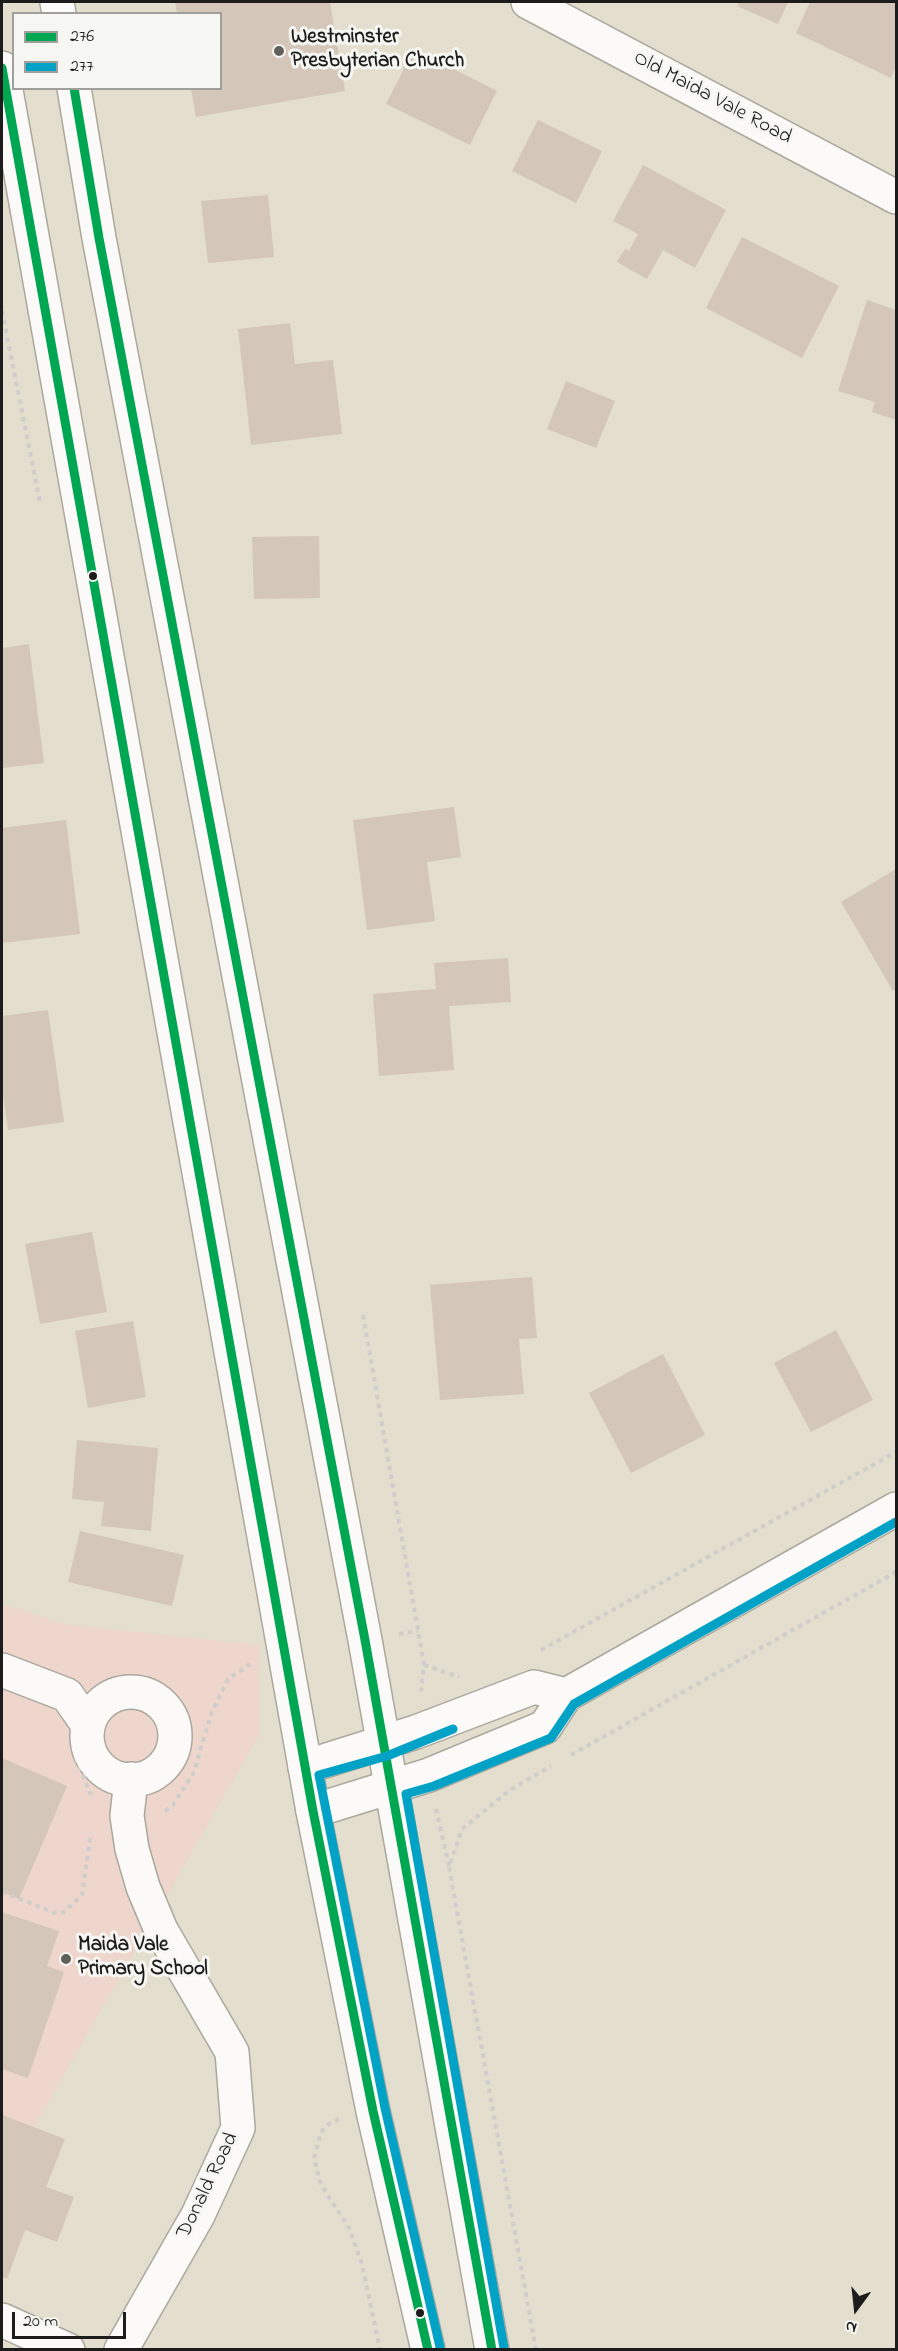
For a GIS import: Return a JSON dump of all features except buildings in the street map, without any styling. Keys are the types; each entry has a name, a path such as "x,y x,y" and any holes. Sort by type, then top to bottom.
{"main road":[{"name":"Old Maida Vale Road","path":"528,2 897,197"},
{"path":"2,68 313,1811 373,2111 428,2349"},
{"path":"75,90 99,238 392,1786 492,2349"},
{"path":"313,1811 429,1775 545,1726 566,1695 897,1509"},
{"path":"2,1671 67,1695 79,1738"},
{"path":"305,1767 384,1743 534,1687 566,1695"},
{"path":"121,1693 140,1693 158,1701 170,1716 174,1736 170,1754 165,1763 150,1775 131,1779 117,1778 96,1762 87,1738 79,1738 91,1716 103,1701 121,1693"},
{"name":"Donald Road","path":"121,2349 198,2215 238,2128 232,2052 161,1930 141,1878 127,1816 131,1779"},
{"path":"2,2320 69,2349"}],"path":[{"path":"2,311 40,506"},
{"path":"363,1315 418,1630"},
{"path":"533,1655 897,1452"},
{"path":"536,2349 449,1867 462,1828 510,1790 897,1572"},
{"path":"94,1811 127,1816 162,1814 172,1805 193,1774 212,1712 228,1679 247,1665 257,1662"},
{"path":"424,1665 462,1677"},
{"path":"2,1892 56,1913 73,1906 82,1895 94,1811 79,1738"},
{"path":"346,2117 330,2123 321,2132 315,2158 321,2185 349,2228 362,2264 380,2349"}],"shaded area":[{"name":"Maida Vale Primary School","path":"2,1604 63,1624 259,1645 259,1735 2,2183"}],"transit line":[{"name":"276","path":"2,68 313,1811 373,2111 428,2350"},
{"name":"276","path":"74,90 99,238 365,1640 492,2350"},
{"name":"277","path":"504,2348 406,1794 434,1786 551,1738 574,1704 896,1522"},
{"name":"277","path":"440,2347 385,2108 319,1775 387,1756 453,1729"}],"place":[{"name":"Westminster Presbyterian Church","path":"279,51"},
{"name":"Maida Vale Primary School","path":"66,1959"}]}
